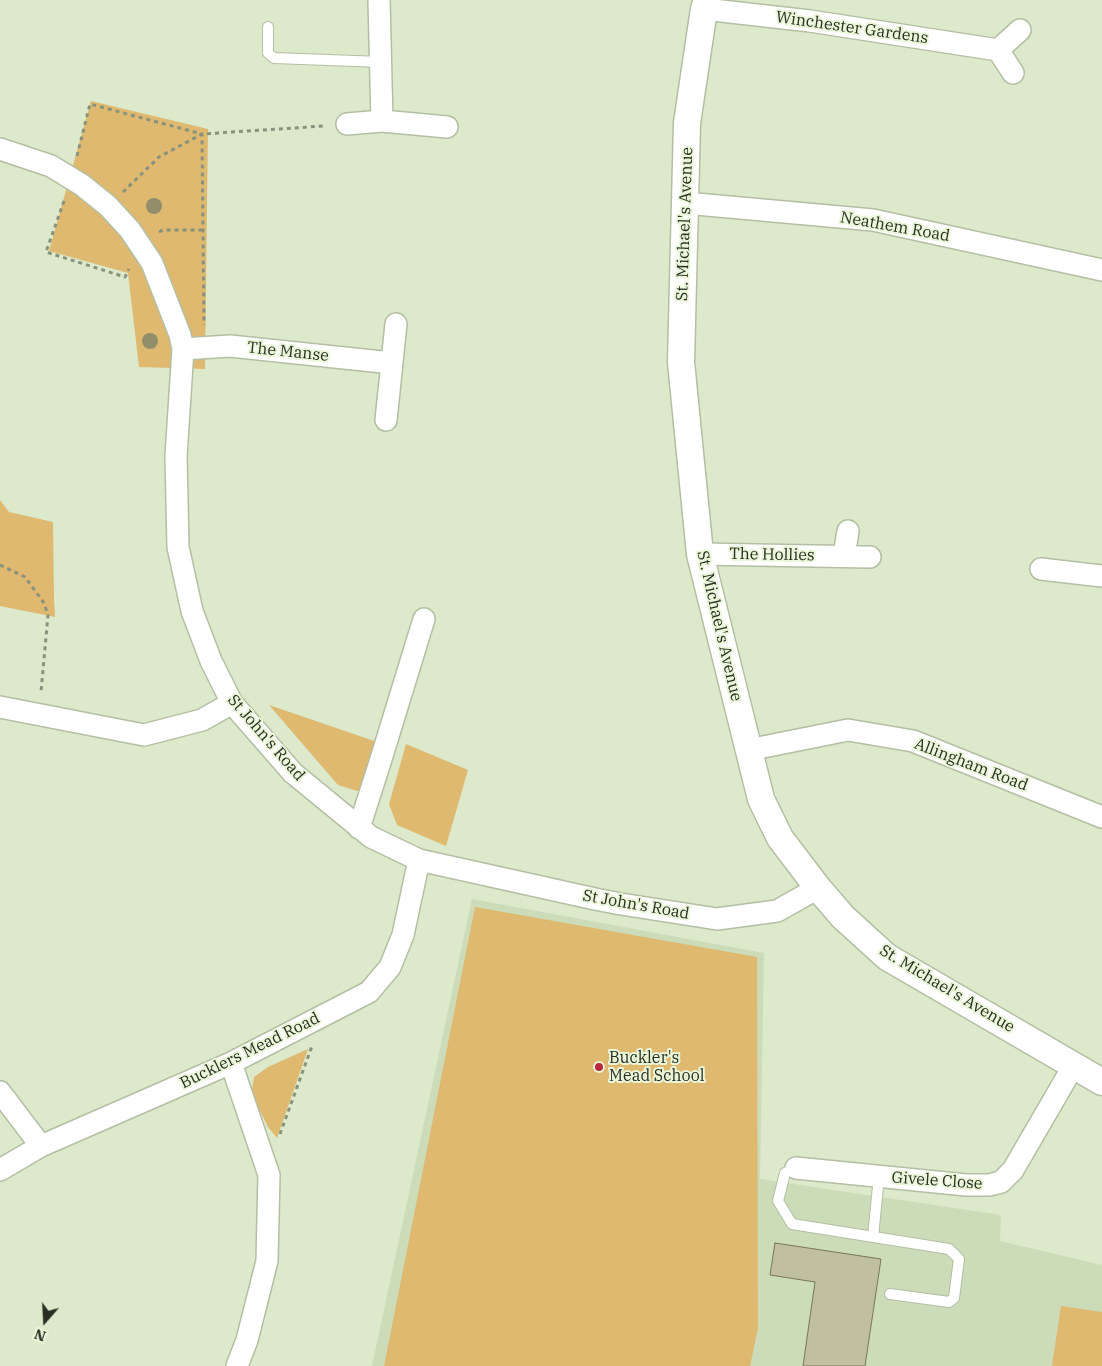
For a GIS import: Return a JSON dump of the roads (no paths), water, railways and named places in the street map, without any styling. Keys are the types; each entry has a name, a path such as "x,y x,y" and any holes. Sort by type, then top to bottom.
{"street":[{"path":"380,0 382,121"},
{"name":"Winchester Gardens","path":"706,5 998,50"},
{"name":"St. Michael's Avenue","path":"706,5 687,123 681,362 700,554 760,799 780,838 818,888 842,917 887,957 1102,1082"},
{"path":"1013,73 998,50 1020,30"},
{"path":"348,124 382,121 447,127"},
{"name":"St John's Road","path":"0,149 51,166 82,185 108,206 130,230 152,263 180,335 183,349 176,456 178,547 192,611 211,662 232,703 293,773 371,837 419,860 621,904 717,919 777,910 818,888"},
{"name":"Neathem Road","path":"685,203 873,220 1102,270"},
{"path":"386,420 396,324"},
{"name":"The Manse","path":"183,349 230,346 392,363"},
{"path":"844,556 848,531"},
{"name":"The Hollies","path":"700,554 870,557"},
{"path":"1041,569 1102,576"},
{"path":"359,828 424,619"},
{"path":"0,707 144,735 202,720 232,703"},
{"name":"Allingham Road","path":"748,750 848,730 913,741 1102,817"},
{"name":"Bucklers Mead Road","path":"0,1170 40,1146 231,1063 369,992 390,967 403,936 419,860"},
{"path":"231,1063 269,1175 267,1261 247,1340 237,1366"},
{"name":"Givele Close","path":"796,1168 966,1185 989,1185 1001,1182 1013,1170 1074,1065"},
{"path":"0,1092 40,1146"}],"lane":[{"path":"268,27 268,53 274,58 382,62"},
{"path":"796,1168 785,1173 778,1201 792,1224 949,1249 959,1259 954,1298 949,1302 890,1294"},
{"path":"873,1238 879,1176"}],"place":[{"name":"Buckler's Mead School","path":"599,1067"}]}
